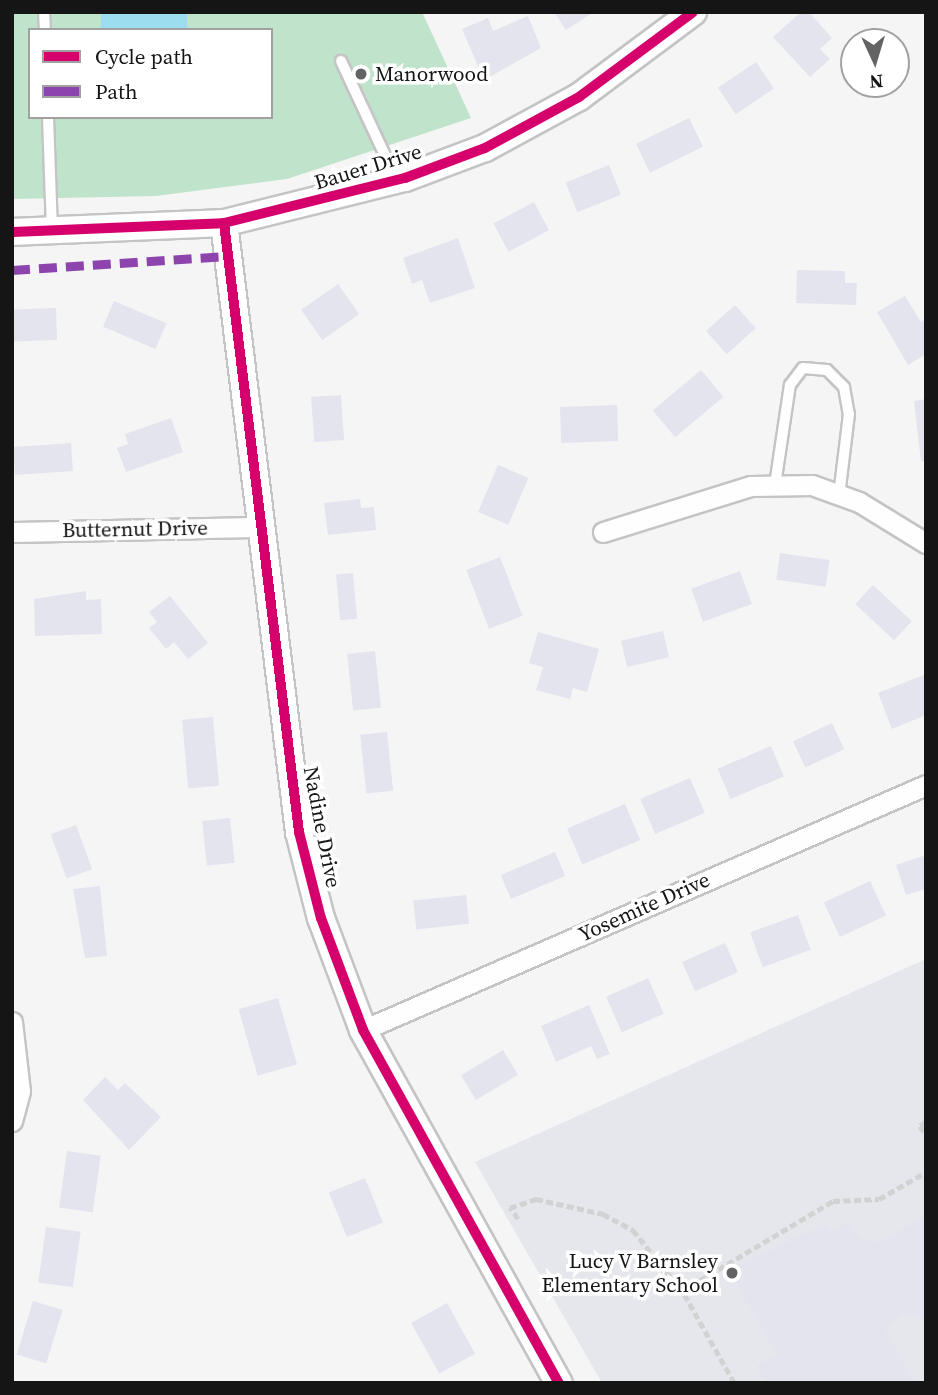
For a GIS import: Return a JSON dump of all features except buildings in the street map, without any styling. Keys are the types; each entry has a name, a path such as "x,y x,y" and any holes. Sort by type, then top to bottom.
{"street":[{"name":"Bauer Drive","path":"12,232 224,223 397,181 485,148 579,97 693,12"},
{"name":"Nadine Drive","path":"224,223 257,527 299,832 321,918 363,1030 559,1383"},
{"path":"603,532 673,506 775,485 812,485 839,495 926,543"},
{"name":"Butternut Drive","path":"12,532 257,527"},
{"name":"Yosemite Drive","path":"363,1030 926,785"},
{"path":"12,1022 20,1091 12,1121"}],"lane":[{"path":"341,61 397,181"},
{"path":"48,119 52,230"},
{"path":"775,485 790,385 803,368 827,370 844,387 849,414 839,495"}],"path":[{"path":"926,1122 920,1126 926,1135"},
{"path":"682,1291 833,1201 879,1199 926,1172"},
{"path":"518,1219 510,1208 536,1199 603,1214 633,1230 682,1291 734,1383"}],"shaded area":[{"name":"Lucy V Barnsley Elementary School","path":"926,959 926,1383 602,1383 475,1162"}],"green space":[{"name":"Manorwood","path":"12,12 422,12 471,118 287,179 156,196 12,199"}],"water":[{"path":"101,12 187,12 187,28 101,28"}],"marked path":[{"path":"12,270 228,256"}],"cycle path":[{"path":"12,232 224,223 405,178 485,148 579,97 693,12"},
{"path":"224,223 299,832 321,918 363,1030 559,1383"}],"place":[{"name":"Manorwood","path":"361,74"},
{"name":"Lucy V Barnsley Elementary School","path":"732,1273"}]}
